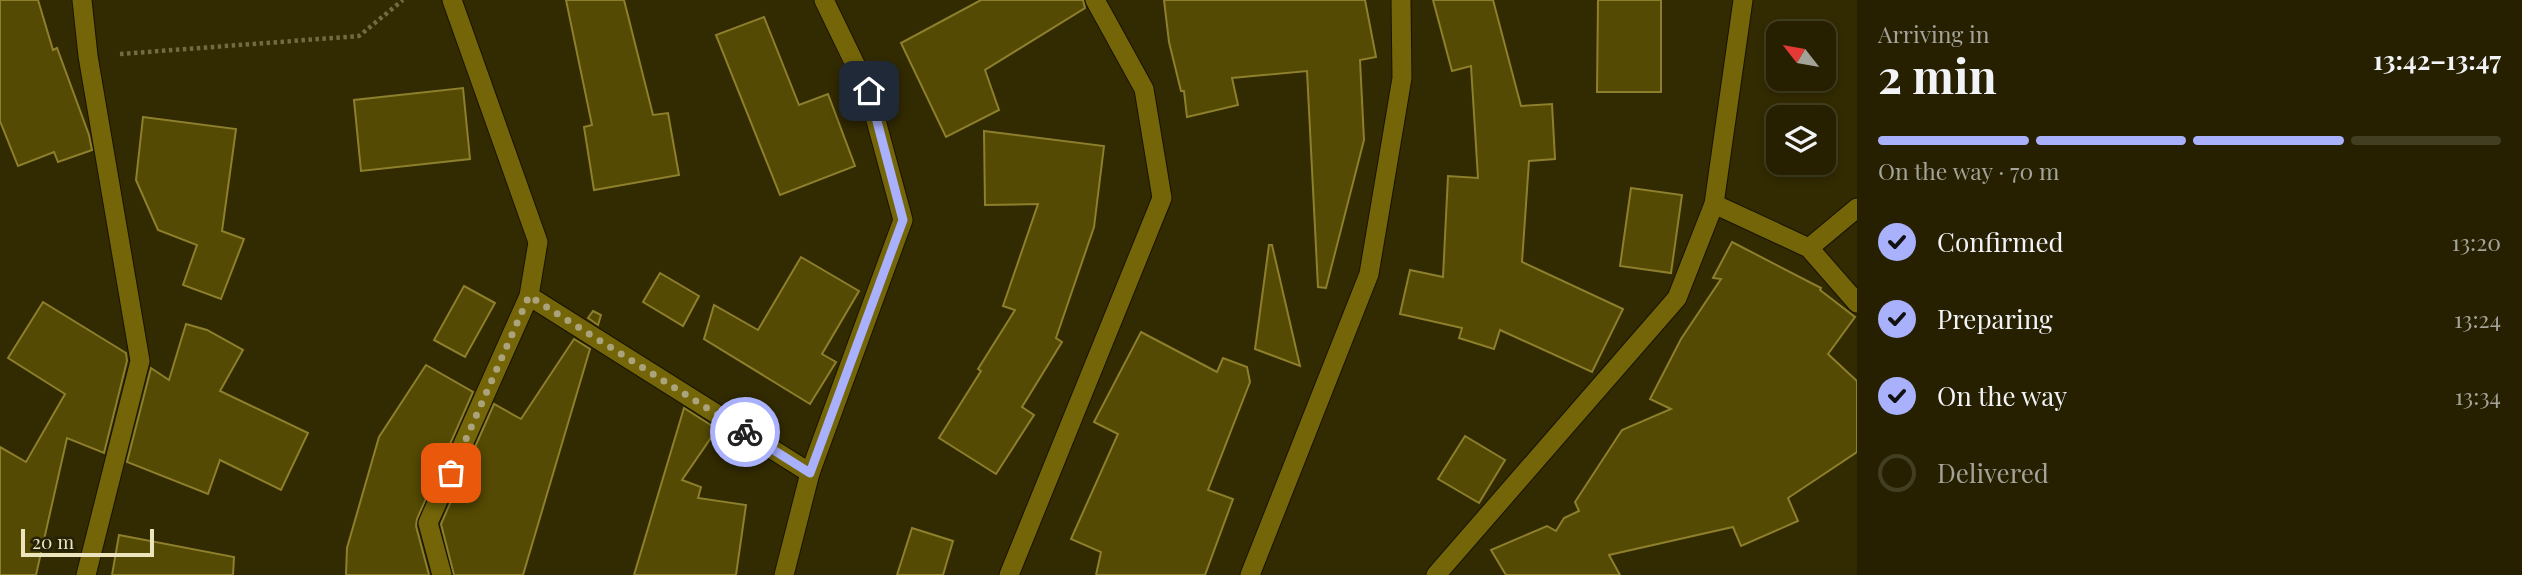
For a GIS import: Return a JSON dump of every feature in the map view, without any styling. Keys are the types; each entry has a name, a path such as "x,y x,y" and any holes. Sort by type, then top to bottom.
{"street":[{"path":"82,0 88,56 140,361 86,575"},
{"path":"442,575 429,523 529,296 538,242 452,0"},
{"path":"785,575 810,473 903,220 869,91 824,0"},
{"path":"1009,575 1162,198 1144,89 1095,0"},
{"path":"1250,575 1369,274 1402,78 1401,0"},
{"path":"1436,575 1677,298 1714,204 1743,0"},
{"path":"1714,204 1809,248 1857,303"},
{"path":"1809,248 1857,208"},
{"path":"529,296 810,473"}],"path":[{"path":"88,56 359,36 403,0"}],"building":[{"path":"0,0 38,0 53,50 57,48 92,150 58,162 54,152 18,166 0,121"},
{"path":"566,0 624,0 653,115 668,113 679,175 594,190 584,127 592,125"},
{"path":"981,0 1083,0 1085,8 985,70 999,110 946,137 901,43"},
{"path":"1164,0 1365,0 1376,57 1360,60 1364,140 1326,288 1318,287 1307,71 1232,78 1238,105 1187,117 1184,91 1181,91 1169,42"},
{"path":"1433,0 1493,0 1521,106 1552,104 1555,159 1529,161 1522,262 1623,309 1592,372 1500,330 1494,349 1459,338 1462,328 1400,314 1410,270 1443,277 1448,176 1478,178 1471,66 1452,71"},
{"path":"1598,0 1661,0 1661,92 1597,92"},
{"path":"764,17 799,105 828,94 855,166 780,195 716,35"},
{"path":"463,88 470,159 361,171 354,100"},
{"path":"143,117 236,129 222,231 244,239 221,299 183,285 197,245 158,230 136,180"},
{"path":"984,131 1104,146 1094,227 1056,338 1062,342 1022,407 1034,415 996,474 939,438 1015,310 1003,306 1038,204 985,205"},
{"path":"1631,188 1682,195 1671,273 1620,266"},
{"path":"1732,242 1821,288 1820,290 1855,317 1828,354 1857,381 1857,452 1788,498 1798,521 1741,546 1733,527 1609,555 1620,575 1506,575 1491,550 1547,526 1556,531 1564,518 1579,511 1575,502 1622,430 1671,409 1650,399 1681,339 1721,279 1713,278"},
{"path":"1269,245 1272,245 1300,366 1255,349"},
{"path":"801,257 859,291 822,354 836,362 810,404 704,339 714,305 758,330"},
{"path":"660,273 699,296 683,326 643,302"},
{"path":"464,286 495,303 465,357 434,340"},
{"path":"43,302 126,353 127,361 104,453 67,438 36,575 0,575 0,447 26,462 65,394 8,358"},
{"path":"593,311 601,315 598,325 588,318"},
{"path":"186,324 207,330 243,350 220,391 308,433 281,490 220,460 208,494 127,462 151,368 169,380"},
{"path":"1141,332 1217,372 1223,358 1247,367 1250,382 1208,490 1233,499 1205,575 1096,575 1101,552 1071,539 1118,434 1094,422"},
{"path":"574,339 590,349 523,575 454,575 441,524 494,404 521,419"},
{"path":"426,365 473,392 417,519 416,526 429,575 346,575 347,548 379,437"},
{"path":"684,408 717,429 682,480 701,487 698,498 746,505 736,575 634,575"},
{"path":"1465,436 1505,460 1479,503 1438,479"},
{"path":"912,528 953,541 943,575 897,575"},
{"path":"119,535 234,557 233,575 112,575"}],"way so far":[{"path":"451,473 529,296 745,432"}],"route":[{"path":"745,432 810,473 903,220 869,91"}]}
